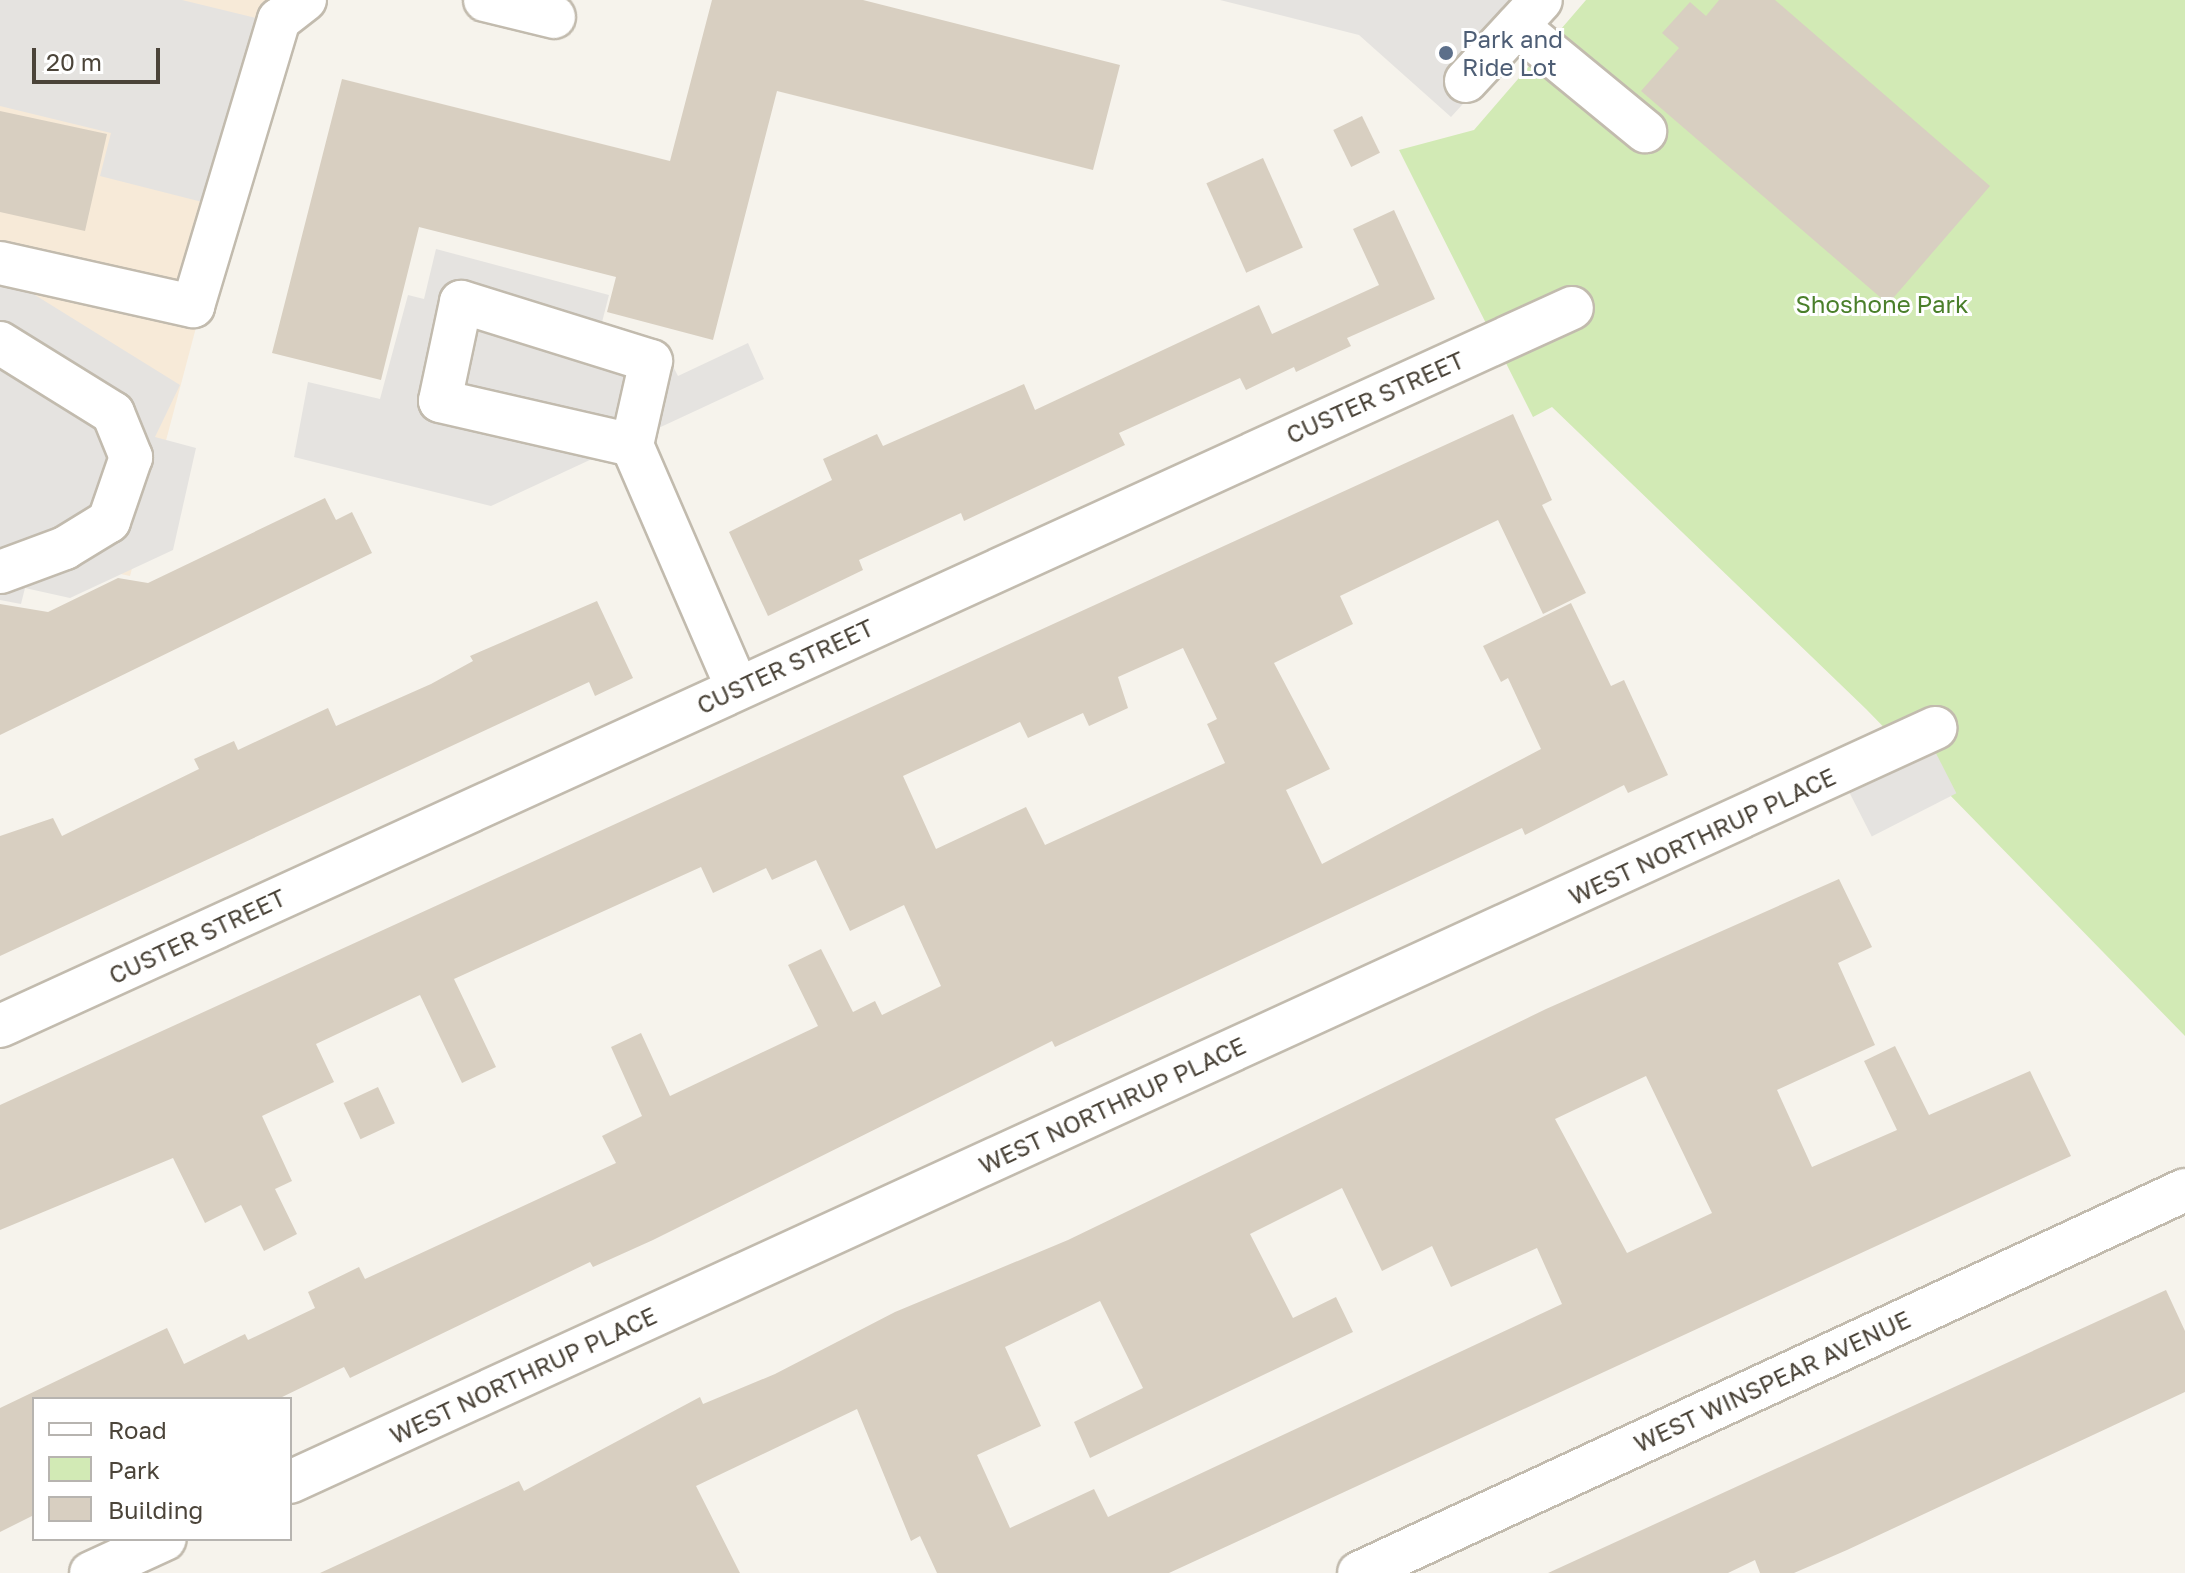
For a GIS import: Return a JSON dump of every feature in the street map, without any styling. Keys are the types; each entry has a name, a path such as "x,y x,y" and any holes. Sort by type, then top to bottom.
{"street":[{"path":"0,263 193,306 279,20 305,0"},
{"path":"485,0 554,17"},
{"path":"1466,81 1529,13 1645,131"},
{"path":"632,445 440,401 461,302 651,361 632,445 737,688"},
{"name":"CUSTER STREET","path":"0,1026 1572,308"},
{"path":"0,343 113,413 131,457 109,521 65,548 0,572"},
{"name":"WEST NORTHRUP PLACE","path":"292,1481 1935,728"},
{"name":"WEST WINSPEAR AVENUE","path":"1359,1573 2185,1190"},
{"path":"91,1573 161,1541"}],"shaded area":[{"path":"0,0 283,0 130,576 0,548"},
{"path":"0,0 182,0 260,19 214,205 100,176 111,133 0,106"},
{"name":"Park and Ride Lot","path":"1220,0 1558,0 1451,117 1359,35"},
{"path":"436,249 609,295 601,326 661,343 678,376 748,343 764,379 491,506 294,457 308,382 380,399 408,295 424,299"},
{"path":"0,284 27,290 180,385 155,437 196,448 173,550 70,598 25,588 21,604 0,600"},
{"path":"1916,714 1956,793 1872,836 1831,757"}],"green space":[{"name":"Shoshone Park","path":"1586,0 2185,0 2185,1036 1866,709 1552,407 1533,417 1399,150 1474,130"}],"building":[{"path":"712,0 863,0 1120,65 1093,170 777,91 713,340 607,312 616,277 419,227 381,380 272,353 342,79 670,161"},
{"path":"1719,0 1775,0 1990,186 1888,304 1641,91 1679,48 1662,33 1690,2 1706,16"},
{"path":"0,111 107,134 85,231 0,212"},
{"path":"1362,116 1380,153 1351,167 1333,130"},
{"path":"1263,158 1303,248 1246,273 1206,183"},
{"path":"1394,210 1435,299 1347,338 1351,346 1296,372 1294,367 1246,390 1240,378 1119,433 1125,445 964,521 961,513 859,560 863,570 768,616 729,532 832,480 823,459 877,434 883,446 1024,384 1035,410 1259,305 1272,334 1379,285 1353,229"},
{"path":"1513,414 1552,500 1542,505 1586,593 1543,614 1498,520 1340,596 1353,624 1274,663 1330,769 1286,790 1322,864 1541,749 1508,678 1501,682 1483,646 1571,603 1611,686 1624,680 1668,775 1628,793 1624,785 1525,835 1522,828 1055,1047 1052,1041 653,1240 593,1267 590,1262 350,1378 344,1367 282,1397 32,1397 32,1516 0,1532 0,1408 167,1328 184,1364 245,1334 248,1340 315,1308 308,1292 359,1267 365,1279 616,1163 602,1136 642,1116 611,1047 641,1033 670,1096 818,1026 788,965 821,949 853,1012 875,1001 882,1015 941,986 904,905 850,931 816,860 772,880 766,868 713,893 701,867 454,979 496,1067 462,1083 420,995 316,1044 334,1082 262,1116 292,1181 275,1189 297,1234 264,1251 241,1205 205,1223 173,1158 0,1230 0,1105","holes":["1183,648 1217,719 1207,724 1225,763 1045,845 1026,807 936,849 903,776 1020,722 1028,738 1083,713 1089,726 1128,708 1118,677"]},
{"path":"325,498 336,520 352,512 372,553 0,735 0,604 48,612 118,578 148,583"},
{"path":"597,601 633,678 595,696 589,682 0,956 0,836 53,818 62,836 199,769 194,759 234,741 238,750 328,708 336,726 431,684 473,661 470,656"},
{"path":"1839,879 1872,947 1838,963 1875,1045 1777,1090 1812,1167 1897,1130 1864,1061 1895,1046 1929,1115 2030,1071 2071,1156 1169,1573 937,1573 920,1536 911,1541 857,1409 696,1486 740,1573 320,1573 519,1481 524,1491 700,1397 703,1404 775,1374 895,1312 1068,1240 1546,1009","holes":["1646,1076 1712,1213 1627,1253 1555,1119","1342,1188 1382,1271 1432,1246 1451,1287 1537,1248 1562,1304 1108,1517 1094,1489 1010,1528 977,1455 1041,1426 1005,1347 1100,1301 1143,1388 1074,1422 1090,1458 1353,1332 1336,1297 1293,1318 1250,1234"]},
{"path":"378,1087 395,1123 360,1139 344,1103"},
{"path":"2166,1290 2185,1331 2185,1392 1847,1550 1794,1573 1760,1573 1755,1560 1728,1573 1548,1573"}],"place":[{"name":"Park and Ride Lot","path":"1446,53"}]}
